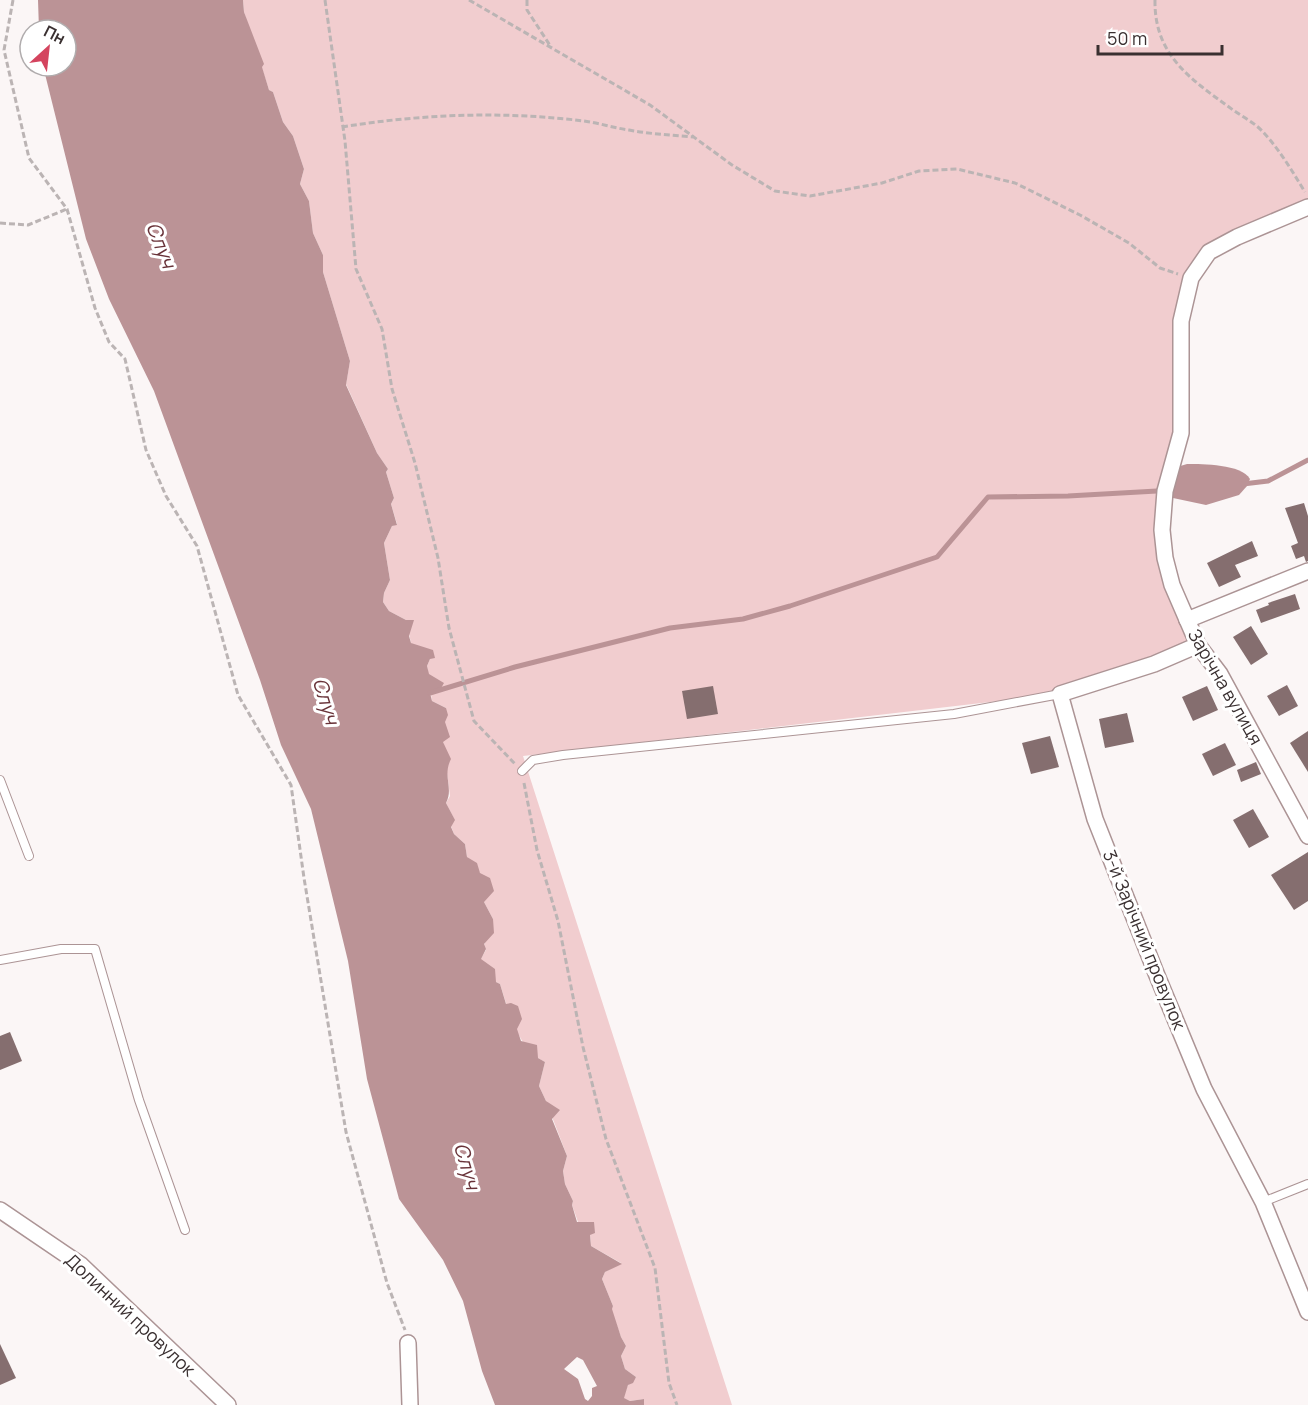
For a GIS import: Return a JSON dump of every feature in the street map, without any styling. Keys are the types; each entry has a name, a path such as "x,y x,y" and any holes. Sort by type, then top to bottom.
{"street":[{"name":"Зарічна вулиця","path":"1308,207 1237,237 1209,252 1191,278 1181,321 1181,433 1166,491 1162,530 1165,558 1172,585 1198,645 1220,674 1308,836"},
{"path":"1187,620 1308,571"},
{"path":"1060,694 1154,664 1198,645"},
{"name":"3-й Зарічний провулок","path":"1060,694 1095,819 1156,973 1204,1089 1263,1202 1308,1312"},
{"name":"Долинний провулок","path":"0,1210 81,1266 228,1405"},
{"path":"408,1343 410,1405"}],"lane":[{"path":"522,771 533,760 563,755 954,714 1060,694"},
{"path":"0,780 29,856"},
{"path":"0,960 61,950 94,949 139,1100 185,1230"},
{"path":"1263,1202 1308,1184"}],"path":[{"path":"13,0 4,50 29,158 67,209 95,308 109,342 125,359 146,450 166,496 197,546 238,695 291,785 346,1132 387,1283 405,1327 408,1343"},
{"path":"325,0 336,73 356,268 382,329 392,389 415,463 438,558 458,668 474,722 522,771 537,850 558,921 583,1047 606,1139 655,1268 669,1383 677,1405"},
{"path":"469,0 650,105 732,165 775,191 810,196 882,183 919,171 957,169 1015,183 1080,215 1119,238 1160,268 1191,278"},
{"path":"527,0 527,10 552,48"},
{"path":"1155,0 1155,20 1164,47 1181,69 1262,130 1284,157 1308,198"},
{"path":"342,127 383,120 446,116 516,116 585,121 630,131 694,137"},
{"path":"0,223 28,225 67,209"}],"shaded area":[{"path":"243,0 1308,0 1308,207 1237,237 1191,278 1181,433 1162,530 1198,645 1060,694 523,756 732,1405 644,1405 644,1399 630,1401 623,1398 628,1385 636,1377 625,1369 621,1356 626,1346 602,1279 605,1272 621,1263 591,1246 590,1235 578,1222 572,1205 573,1201 565,1184 563,1171 567,1156 539,1086 545,1062 535,1056 521,1039 500,984 480,960 486,950 484,945 493,919 484,902 480,873 467,857 465,844 454,834 451,826 454,819 446,803 450,796 443,742 446,708 432,701 427,666 430,659 411,643 406,620 389,611 383,602 390,580 384,543 392,526 397,524 391,504 394,498 386,472 388,469 377,453 346,384 350,361 323,272 323,255 313,233 309,201 300,184 304,169 293,136 283,122 273,92 269,90 244,12"}],"water":[{"name":"Случ","path":"38,0 243,0 244,12 264,64 262,67 269,90 273,92 283,122 293,136 304,169 300,184 309,201 313,233 323,255 323,272 350,361 346,385 377,453 388,469 386,472 394,498 391,504 397,525 392,526 384,543 390,580 383,602 389,611 406,620 414,620 409,636 411,643 433,650 435,658 430,659 427,666 429,674 444,683 440,690 430,693 432,701 446,708 448,715 445,722 450,737 443,742 451,759 446,803 455,820 451,827 454,834 465,844 467,857 477,863 480,873 490,878 494,891 484,902 493,919 494,933 484,944 486,949 481,959 495,969 496,982 500,984 506,1004 511,1003 518,1006 522,1019 517,1029 521,1041 537,1045 538,1058 545,1062 539,1086 546,1101 560,1110 552,1119 567,1156 563,1171 577,1222 594,1222 595,1233 590,1235 591,1246 622,1264 605,1272 602,1279 626,1346 621,1356 625,1369 636,1377 633,1383 628,1385 624,1398 630,1401 644,1399 644,1405 495,1405 482,1371 463,1301 443,1260 399,1199 367,1079 348,961 311,809 281,745 260,680 154,391 109,299 86,239 46,78 78,78 78,18 39,18","holes":["577,1357 583,1360 597,1386 592,1388 592,1396 588,1401 585,1399 578,1379 564,1369"]},
{"path":"1187,464 1212,465 1239,470 1250,479 1239,495 1206,505 1173,498 1170,495 1177,467"}],"building":[{"path":"1304,503 1308,516 1308,561 1306,562 1304,556 1296,559 1291,546 1298,543 1285,508"},
{"path":"1252,541 1258,556 1235,565 1241,577 1219,587 1207,563"},
{"path":"1295,594 1300,609 1261,623 1256,610 1269,605 1268,603"},
{"path":"1251,626 1268,654 1251,665 1233,637"},
{"path":"1287,685 1298,706 1279,716 1267,696"},
{"path":"713,686 718,714 687,719 682,691"},
{"path":"1207,686 1218,710 1193,721 1182,697"},
{"path":"1127,713 1134,742 1105,748 1099,719"},
{"path":"1308,731 1308,772 1290,743"},
{"path":"1050,736 1059,767 1031,774 1022,743"},
{"path":"1225,743 1236,765 1213,776 1202,754"},
{"path":"1256,762 1261,774 1241,782 1237,770"},
{"path":"1253,809 1269,837 1249,848 1233,820"},
{"path":"1308,852 1308,901 1294,910 1271,875"},
{"path":"10,1032 22,1061 0,1070 0,1036"},
{"path":"0,1344 16,1378 0,1385"}],"waterway":[{"path":"1243,484 1268,481 1308,460"},
{"path":"430,693 515,667 670,628 743,619 790,606 937,557 988,497 1068,496 1157,491"}]}
